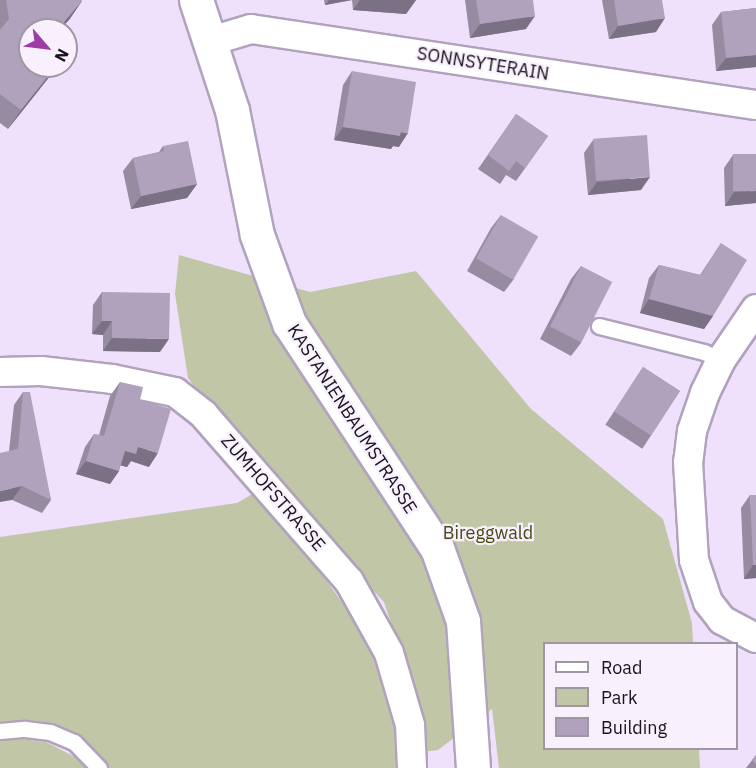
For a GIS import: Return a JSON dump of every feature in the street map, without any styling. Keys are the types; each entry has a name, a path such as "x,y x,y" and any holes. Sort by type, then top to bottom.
{"street":[{"name":"KASTANIENBAUMSTRASSE","path":"196,0 232,110 257,235 289,323 437,548 463,621 473,768"},
{"name":"SONNSYTERAIN","path":"211,41 251,29 756,105"},
{"path":"756,309 721,360 705,393 692,431 688,462 694,560 708,602 722,620 756,638"},
{"name":"ZUMHOFSTRASSE","path":"0,372 41,371 112,379 175,392 204,415 349,581 389,653 410,725 412,768"}],"lane":[{"path":"599,326 704,352 721,360"},
{"path":"0,731 25,729 50,732 74,742 99,768"}],"green space":[{"name":"Bireggwald","path":"179,255 310,292 416,271 531,409 663,519 692,623 693,642 543,642 543,750 699,750 700,768 499,768 492,709 438,750 422,752 418,704 384,602 246,455 188,378 175,294"},
{"path":"259,490 370,641 393,705 396,768 106,768 88,747 0,725 0,537 237,503"},
{"path":"0,738 46,742 77,758 88,768 0,768"}],"building":[{"path":"6,0 82,1 67,18 18,18 18,78 46,78 21,110 0,94 0,30 9,19"},
{"path":"476,0 533,0 535,16 480,24"},
{"path":"614,0 662,0 665,18 618,26"},
{"path":"756,8 756,55 726,58 721,12"},
{"path":"352,71 416,82 408,133 401,132 400,136 343,127"},
{"path":"516,114 548,136 525,168 516,161 509,171 488,155"},
{"path":"647,135 650,177 596,181 593,139"},
{"path":"188,141 197,184 141,196 133,158 164,151 163,146"},
{"path":"733,154 756,154 756,191 733,191"},
{"path":"501,215 538,236 513,280 476,258"},
{"path":"721,243 747,260 713,316 649,299 659,265 701,275"},
{"path":"581,266 612,282 581,342 550,327"},
{"path":"102,292 170,293 169,339 112,338 112,321 102,321"},
{"path":"643,367 680,391 651,435 614,411"},
{"path":"120,382 143,387 140,400 171,409 158,453 138,447 136,454 125,451 119,471 86,461 94,434 104,436"},
{"path":"23,392 30,392 51,500 22,486 0,491 0,453 18,449"},
{"path":"750,495 756,495 756,565 753,565"}]}
